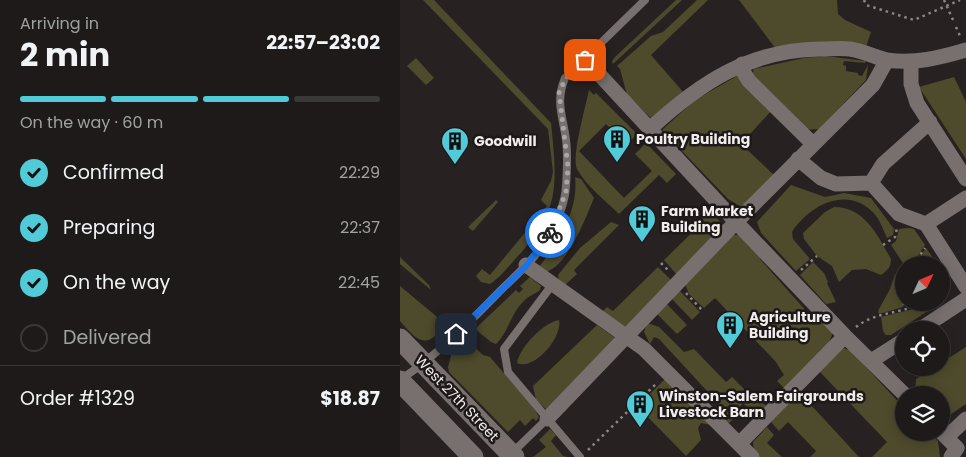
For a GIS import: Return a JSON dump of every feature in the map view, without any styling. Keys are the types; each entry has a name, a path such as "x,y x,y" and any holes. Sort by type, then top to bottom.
{"street":[{"path":"651,128 706,84 742,64 790,50 850,49 887,60 911,61 946,56 966,50"},
{"path":"585,60 651,128 736,222 895,386"},
{"path":"547,419 736,222 873,85 887,60"},
{"path":"911,61 911,84 917,103 966,179"},
{"path":"742,64 744,73 749,81 813,144"},
{"path":"871,183 884,164 930,122"},
{"path":"798,159 821,178 836,184 871,183 899,214 926,224 966,286"},
{"path":"926,224 966,198"},
{"path":"526,266 644,349 752,457"},
{"path":"933,321 966,299"},
{"path":"739,444 845,336"},
{"name":"West 27th Street","path":"400,339 512,456"},
{"path":"871,361 895,346"},
{"name":"West 27th Street","path":"400,380 473,457"},
{"path":"952,446 966,419"}],"lane":[{"path":"400,380 424,364 526,266 545,242 562,204 568,167 559,92 566,78 645,0"},
{"path":"552,285 504,349 508,372 581,457"},
{"path":"512,456 547,419"}],"path":[{"path":"864,0 866,5 879,10 894,12 914,20 960,0"},
{"path":"944,0 953,20"},
{"path":"883,245 894,237 899,214"},
{"path":"920,256 926,247 936,239"},
{"path":"791,279 817,256"},
{"path":"845,336 858,325 895,310"},
{"path":"581,457 668,373"}],"shaded area":[{"path":"423,0 434,0 551,123 554,180 549,210 542,225 531,240 504,272 490,284 481,282 476,276 482,269 490,275 547,206 541,200 551,181 553,172 548,129"},
{"path":"676,0 682,0 613,64 612,61 615,57"},
{"path":"697,0 708,0 651,55 684,93 652,119 627,95 620,69 617,66 651,36 663,32"},
{"path":"739,0 837,0 838,14 845,20 871,32 866,47 776,49"},
{"path":"825,56 866,61 865,63 844,61 843,65 846,66 846,71 858,73 858,75 862,76 868,65 866,80 819,129 803,130 752,75 754,69 804,58"},
{"path":"416,58 434,78 426,85 407,66"},
{"path":"737,76 771,111 741,144 774,175 741,207 728,199 662,130 695,100"},
{"path":"954,77 966,102 966,159 919,87"},
{"path":"589,90 594,95 596,93 637,134 626,145 606,124 579,151 624,198 652,171 635,154 646,143 676,174 667,183 659,175 619,214 591,187 577,169 577,143"},
{"path":"575,177 581,179 594,198 567,253 552,269 544,272 538,268 553,248 566,225 574,202"},
{"path":"791,185 825,197 844,193 871,198 894,229 893,235 887,238 877,217 867,207 855,201 832,201 810,213 792,232 793,239 810,259 796,271 761,233 757,222"},
{"path":"496,200 498,202 473,231 468,227"},
{"path":"834,207 845,208 854,212 869,224 891,259 886,272 881,275 866,269 852,270 839,282 832,266 817,256 804,239 803,233 825,212"},
{"path":"709,209 725,227 677,275 664,260 704,221 701,217"},
{"path":"611,222 619,225 574,270 577,274 564,286 559,282 558,275 580,248"},
{"path":"899,229 914,229 925,245 918,256 898,256 891,245 896,241"},
{"path":"732,235 739,235 759,250 760,259 807,312 816,314 833,332 829,343 785,389 777,381 784,375 776,362 715,298 704,308 689,294 685,284"},
{"path":"926,248 932,256 920,256"},
{"path":"400,257 429,285 431,290 400,264"},
{"path":"813,262 824,273 836,302 826,304 800,275"},
{"path":"658,267 672,281 625,327 602,312 607,307 613,311"},
{"path":"895,274 895,309 879,314 878,311 890,289"},
{"path":"530,277 541,286 540,290 527,298 520,306 496,344 491,342 475,329 516,290 519,293 523,289 520,286"},
{"path":"400,286 442,321 442,328 430,339 425,341 415,337 400,321"},
{"path":"679,290 700,312 692,320 671,298"},
{"path":"666,303 687,325 677,334 656,313"},
{"path":"906,311 928,311 912,321 895,321 895,332 891,335 886,335 883,331 881,317"},
{"path":"559,320 557,335 546,351 531,362 517,363 527,343 539,331"},
{"path":"647,323 659,327 684,352 694,349 726,382 732,377 750,395 768,407 758,418 743,403 739,408 747,417 738,415 728,426 712,410 717,409 720,405 659,339 654,337 650,344 644,332"},
{"path":"597,325 615,338 547,410 536,400 533,386"},
{"path":"465,338 483,355 490,357 535,410 539,417 536,421 533,418 525,426 520,420 508,432 449,372 448,367 451,356 449,353"},
{"path":"966,347 966,404 950,414 950,386 916,386 916,379 921,376 950,376 950,357"},
{"path":"843,348 850,350 895,398 895,441 938,441 940,457 872,457 887,442 819,371"},
{"path":"666,378 711,425 701,423 698,428 701,440 686,456 641,410 649,400 647,397"},
{"path":"799,392 859,457 810,457 816,451 788,422 779,431 771,422"},
{"path":"767,427 774,435 767,443 782,457 759,457 754,452 753,442"},
{"path":"550,429 556,435 551,441 563,456 568,457 533,457 546,447 539,440"}],"way so far":[{"path":"550,233 566,192 568,167 559,92 566,78 585,60"}],"place":[{"name":"Poultry Building","path":"617,163"},
{"name":"Goodwill","path":"455,165"},
{"name":"Farm Market Building","path":"642,243"},
{"name":"Agriculture Building","path":"730,349"},
{"name":"Winston-Salem Fairgrounds Livestock Barn","path":"640,428"}],"route":[{"path":"456,334 526,266 550,233"}]}
